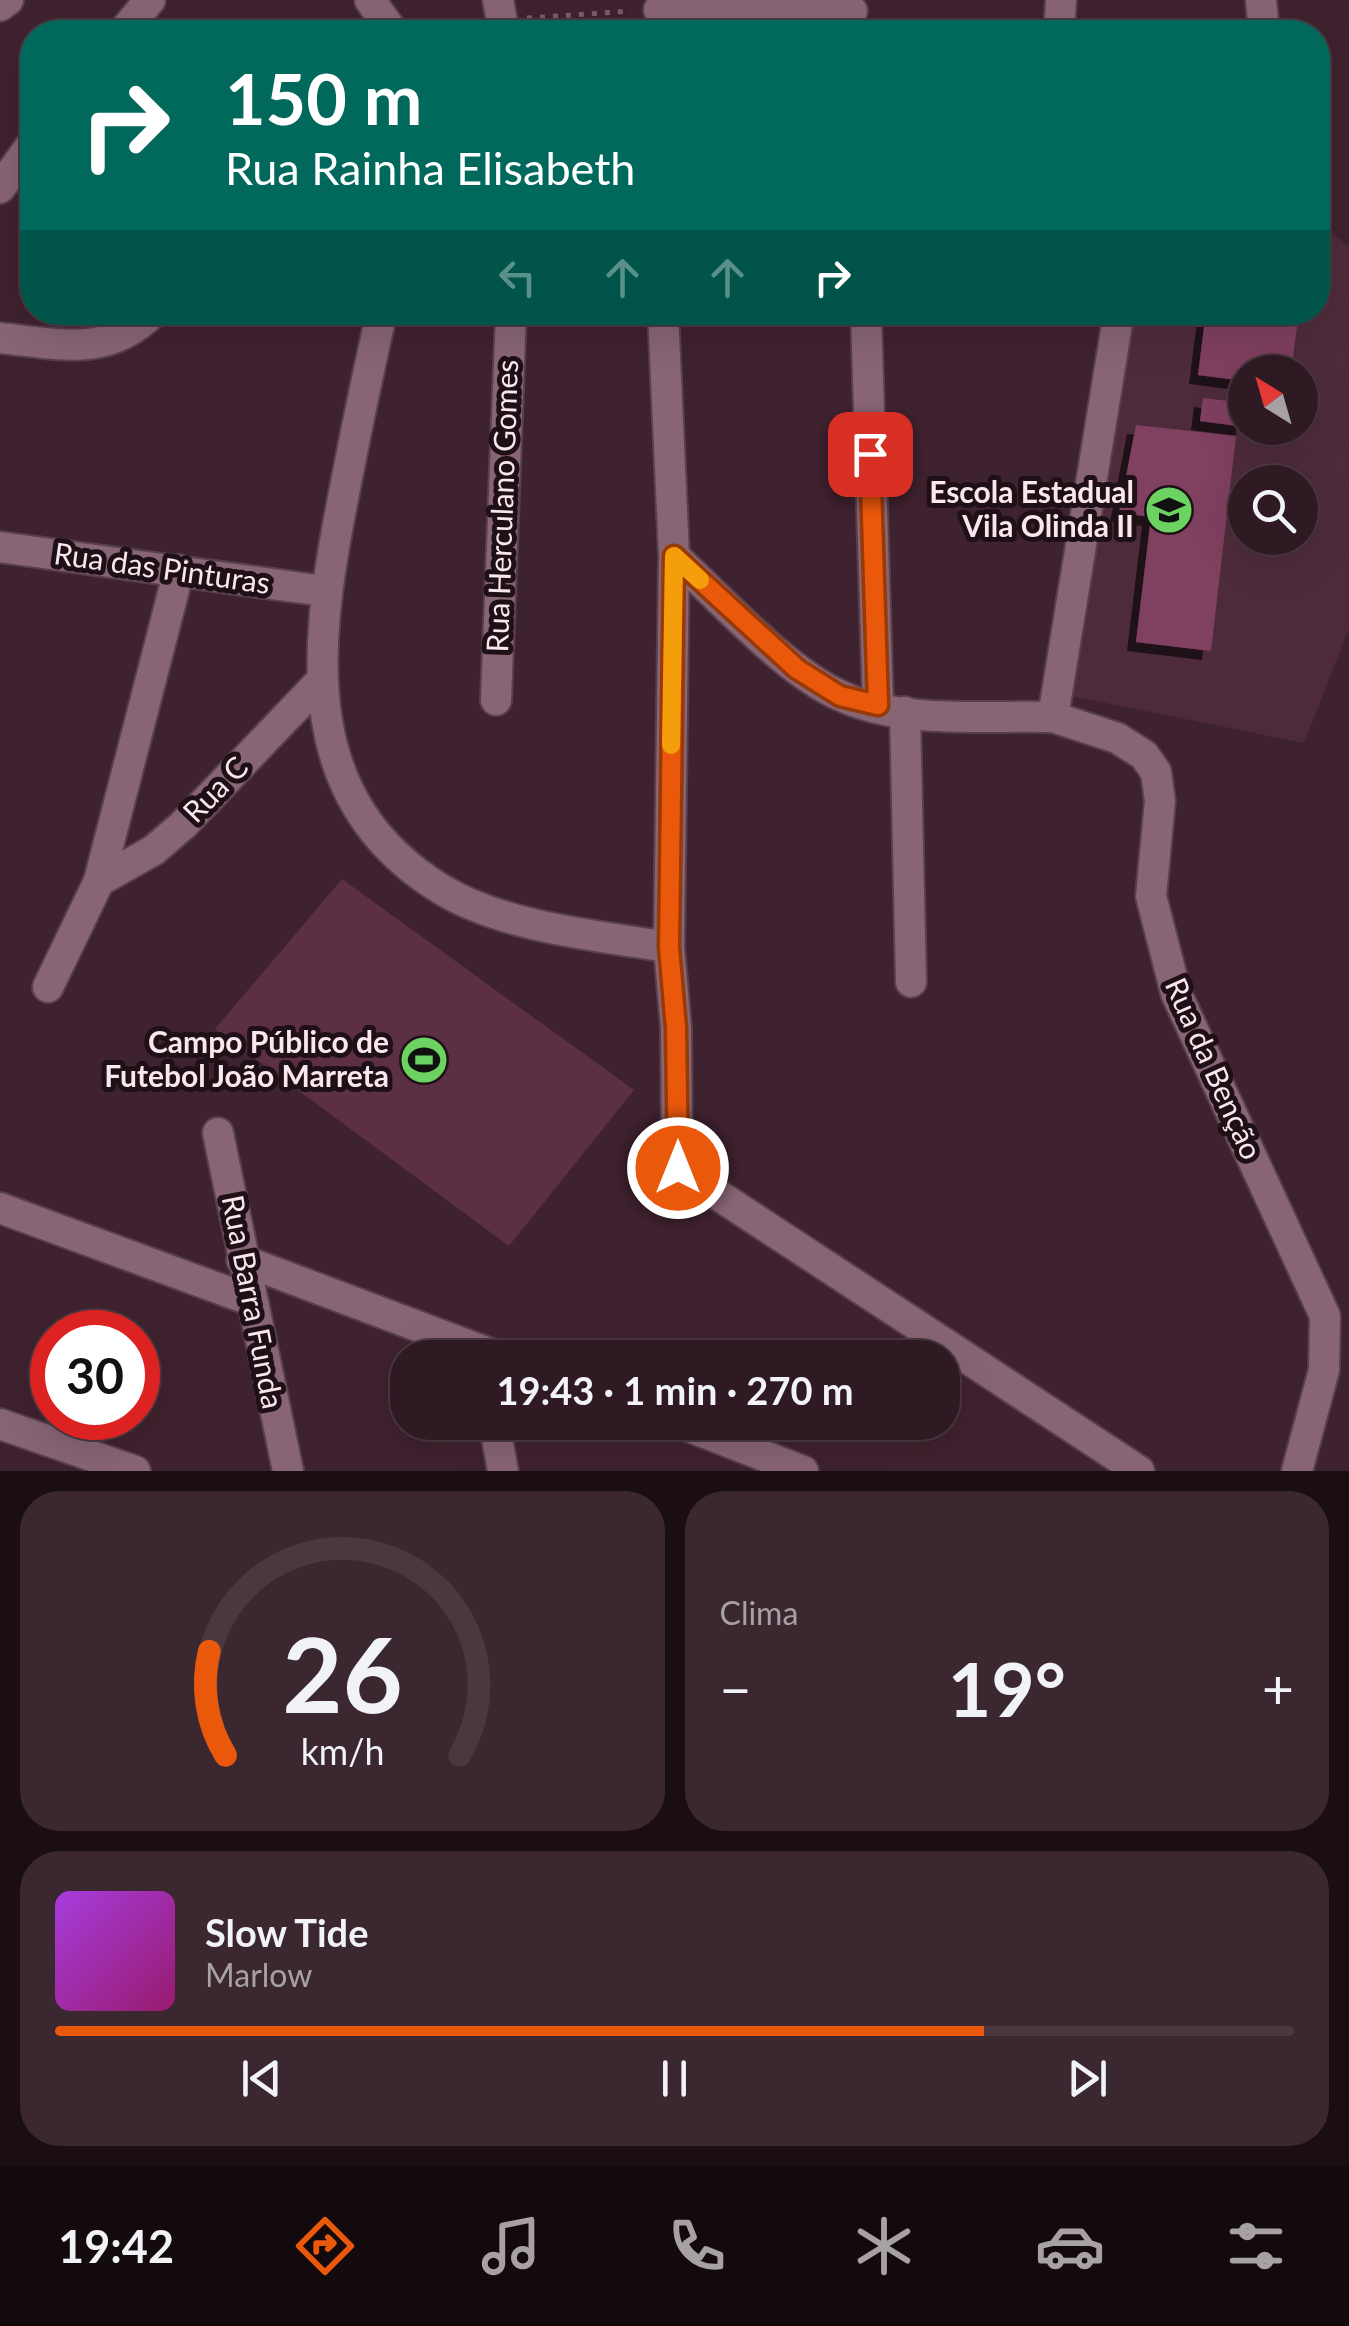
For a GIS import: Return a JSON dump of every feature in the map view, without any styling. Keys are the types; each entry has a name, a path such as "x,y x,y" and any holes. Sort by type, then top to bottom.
{"street":[{"path":"0,6 8,0"},
{"path":"133,20 150,0"},
{"path":"659,14 852,14"},
{"path":"0,188 20,160"},
{"path":"0,338 76,347 100,345 118,340 137,325"},
{"path":"379,325 324,591 320,682 326,730 352,795 389,848 426,879 480,908 574,932 669,947"},
{"name":"Rua Herculano Gomes","path":"496,700 510,325"},
{"path":"663,325 674,556 669,947 676,1028 678,1168 1140,1471"},
{"path":"867,325 910,982"},
{"path":"674,556 797,669 840,696 892,709 1053,717 1115,325"},
{"name":"Rua das Pinturas","path":"0,547 324,591"},
{"path":"48,987 99,880 179,570"},
{"name":"Rua C","path":"99,880 154,850 183,825 320,682"},
{"name":"Rua da Benção","path":"1053,717 1117,738 1144,755 1156,772 1160,801 1151,896 1171,978 1325,1316 1324,1370 1297,1471"},
{"name":"Rua Barra Funda","path":"218,1133 288,1471"},
{"path":"0,1208 250,1300"},
{"path":"242,1260 414,1321 455,1340"},
{"path":"0,1424 135,1471"},
{"path":"497,1440 503,1471"},
{"path":"720,1440 728,1471"},
{"path":"723,1440 803,1471"}],"path":[{"path":"501,17 659,14"}],"shaded area":[{"name":"Escola Estadual Vila Olinda II","path":"1330,232 1349,246 1349,628 1304,743 1061,694 1127,325 1330,325"},
{"name":"Campo Público de Futebol João Marreta","path":"342,879 634,1090 509,1246 215,1029"}],"building":[{"path":"1204,325 1297,325 1293,355 1228,355 1228,379 1198,375"},
{"path":"1203,398 1228,401 1228,425 1200,421"},
{"path":"1136,425 1228,435 1228,445 1235,445 1233,465 1228,465 1228,505 1211,651 1136,642 1151,517 1119,513"}],"slow traffic":[{"path":"671,745 674,556 700,580"}],"place":[{"name":"Escola Estadual Vila Olinda II","path":"1169,510"},
{"name":"Campo Público de Futebol João Marreta","path":"424,1060"}],"route":[{"path":"678,1168 675,990 669,947 674,556 797,669 840,696 878,705 870,454"}]}
